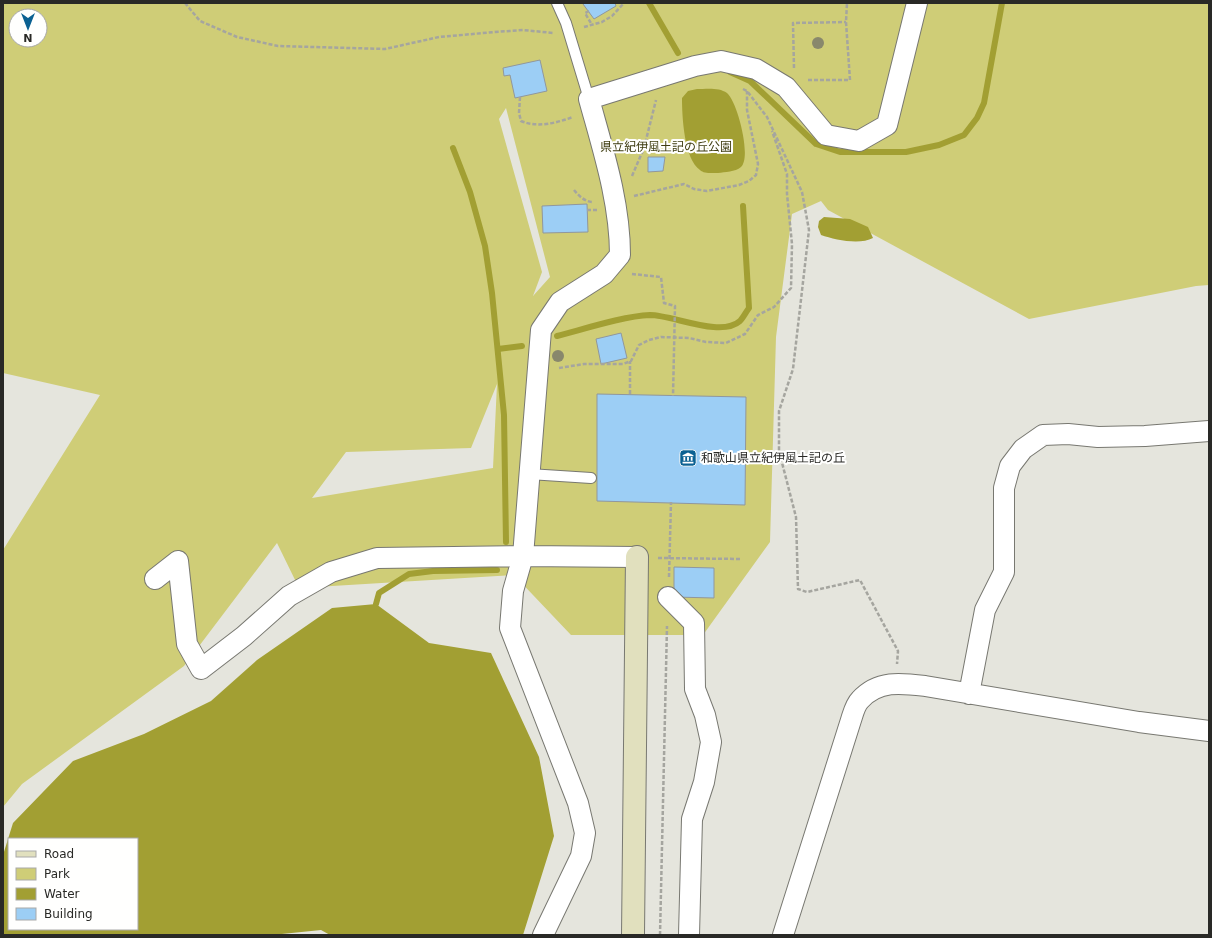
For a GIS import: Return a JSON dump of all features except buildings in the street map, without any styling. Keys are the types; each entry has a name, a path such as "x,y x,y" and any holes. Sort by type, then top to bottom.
{"street":[{"path":"543,935 581,856 585,833 578,803 510,628 513,591 523,556 541,330 560,302 604,274 620,255 619,199 591,104 695,66 721,61 756,69 786,87 826,135 858,141 887,125 917,3"},
{"path":"969,694 985,610 1004,572 1004,488 1010,466 1023,449 1043,435 1068,434 1106,437 1209,430"},
{"path":"155,579 178,561 187,644 201,668 244,636 289,596 331,572 377,558 523,556 637,557 633,935"},
{"path":"668,597 694,623 695,689 705,715 711,742 704,782 692,819 689,935"},
{"path":"784,935 851,720 859,701 873,689 896,683 1209,731"}],"lane":[{"path":"557,3 569,34 591,104"},
{"path":"529,474 591,478"}],"path":[{"path":"185,3 200,21 237,37 278,46 385,48 438,37 495,32 523,30 569,34 574,30 592,25 612,16 624,3"},
{"path":"801,80 850,80 846,22 847,3"},
{"path":"588,11 585,13 592,25"},
{"path":"794,73 793,23 846,22"},
{"path":"619,199 644,148 656,104 657,92 665,76"},
{"path":"741,88 747,91 767,117 802,192 808,230 793,369 779,411 778,452 796,517 798,589 807,592 860,580 898,651 896,683"},
{"path":"574,190 579,196 589,202 619,199 684,184 694,189 707,191 739,185 749,181 756,175 758,164 747,110 747,91"},
{"path":"520,97 518,113 521,121 530,124 541,125 562,121 591,104"},
{"path":"630,394 629,366 639,345 649,340 661,337 674,337 726,344 745,334 758,315 774,307 791,288 792,244 787,194 787,174 767,117"},
{"path":"604,274 661,276 664,303 675,306 673,396"},
{"path":"537,379 545,373 568,366 623,364 631,361"},
{"path":"660,935 671,502"},
{"path":"637,557 741,560"}],"green space":[{"name":"県立紀伊風土記の丘公園","path":"3,3 1209,3 1209,285 1196,286 1029,319 828,210 821,201 792,214 776,337 770,542 703,635 571,635 514,575 299,588 277,543 184,666 22,784 3,807 3,550 100,395 3,373","holes":["506,108 550,277 533,296 542,272 499,119","497,384 493,468 312,498 346,452 471,448"]}],"water":[{"path":"697,89 724,91 731,98 739,117 744,141 744,161 739,169 730,172 708,173 700,170 690,157 685,137 682,98 688,91"},
{"path":"824,217 850,219 868,227 873,238 855,241 833,239 821,235 818,227 819,221"},
{"path":"376,604 429,643 491,653 539,757 554,836 523,935 330,935 321,930 272,935 3,935 3,855 8,839 8,930 138,930 138,838 8,838 13,823 73,761 144,734 211,701 257,660 332,608"}],"waterway":[{"path":"649,3 678,53"},
{"path":"730,72 750,81 816,144 840,152 906,152 939,145 964,135 977,118 984,103 1002,3"},
{"path":"453,148 470,192 485,246 492,293 504,415 506,542"},
{"path":"557,336 616,320 650,315 709,327 732,326 740,321 749,308 743,206"},
{"path":"498,349 522,346"},
{"path":"376,604 379,593 409,574 433,571 497,570"}],"place":[{"name":"和歌山県立紀伊風土記の丘","path":"688,458"}]}
